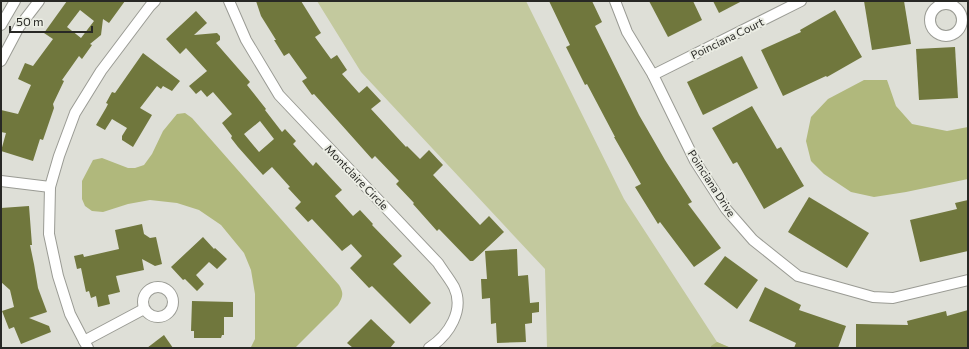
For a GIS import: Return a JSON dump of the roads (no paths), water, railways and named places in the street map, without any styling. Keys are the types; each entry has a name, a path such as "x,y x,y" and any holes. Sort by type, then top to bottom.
{"street":[{"path":"1,25 15,1"},
{"path":"1,62 19,27 39,1"},
{"path":"144,309 86,345 70,314 58,276 49,234 50,186 59,156 75,113 101,71 155,1"},
{"name":"Montclaire Circle","path":"229,1 246,40 280,95 438,263 454,288 458,308 453,324 440,341 429,348"},
{"name":"Poinciana Drive","path":"615,1 627,32 653,75 695,161 726,209 752,240 798,276 873,298 893,298 968,280"},
{"name":"Poinciana Court","path":"653,75 801,1"},
{"path":"1,181 50,186"}]}
